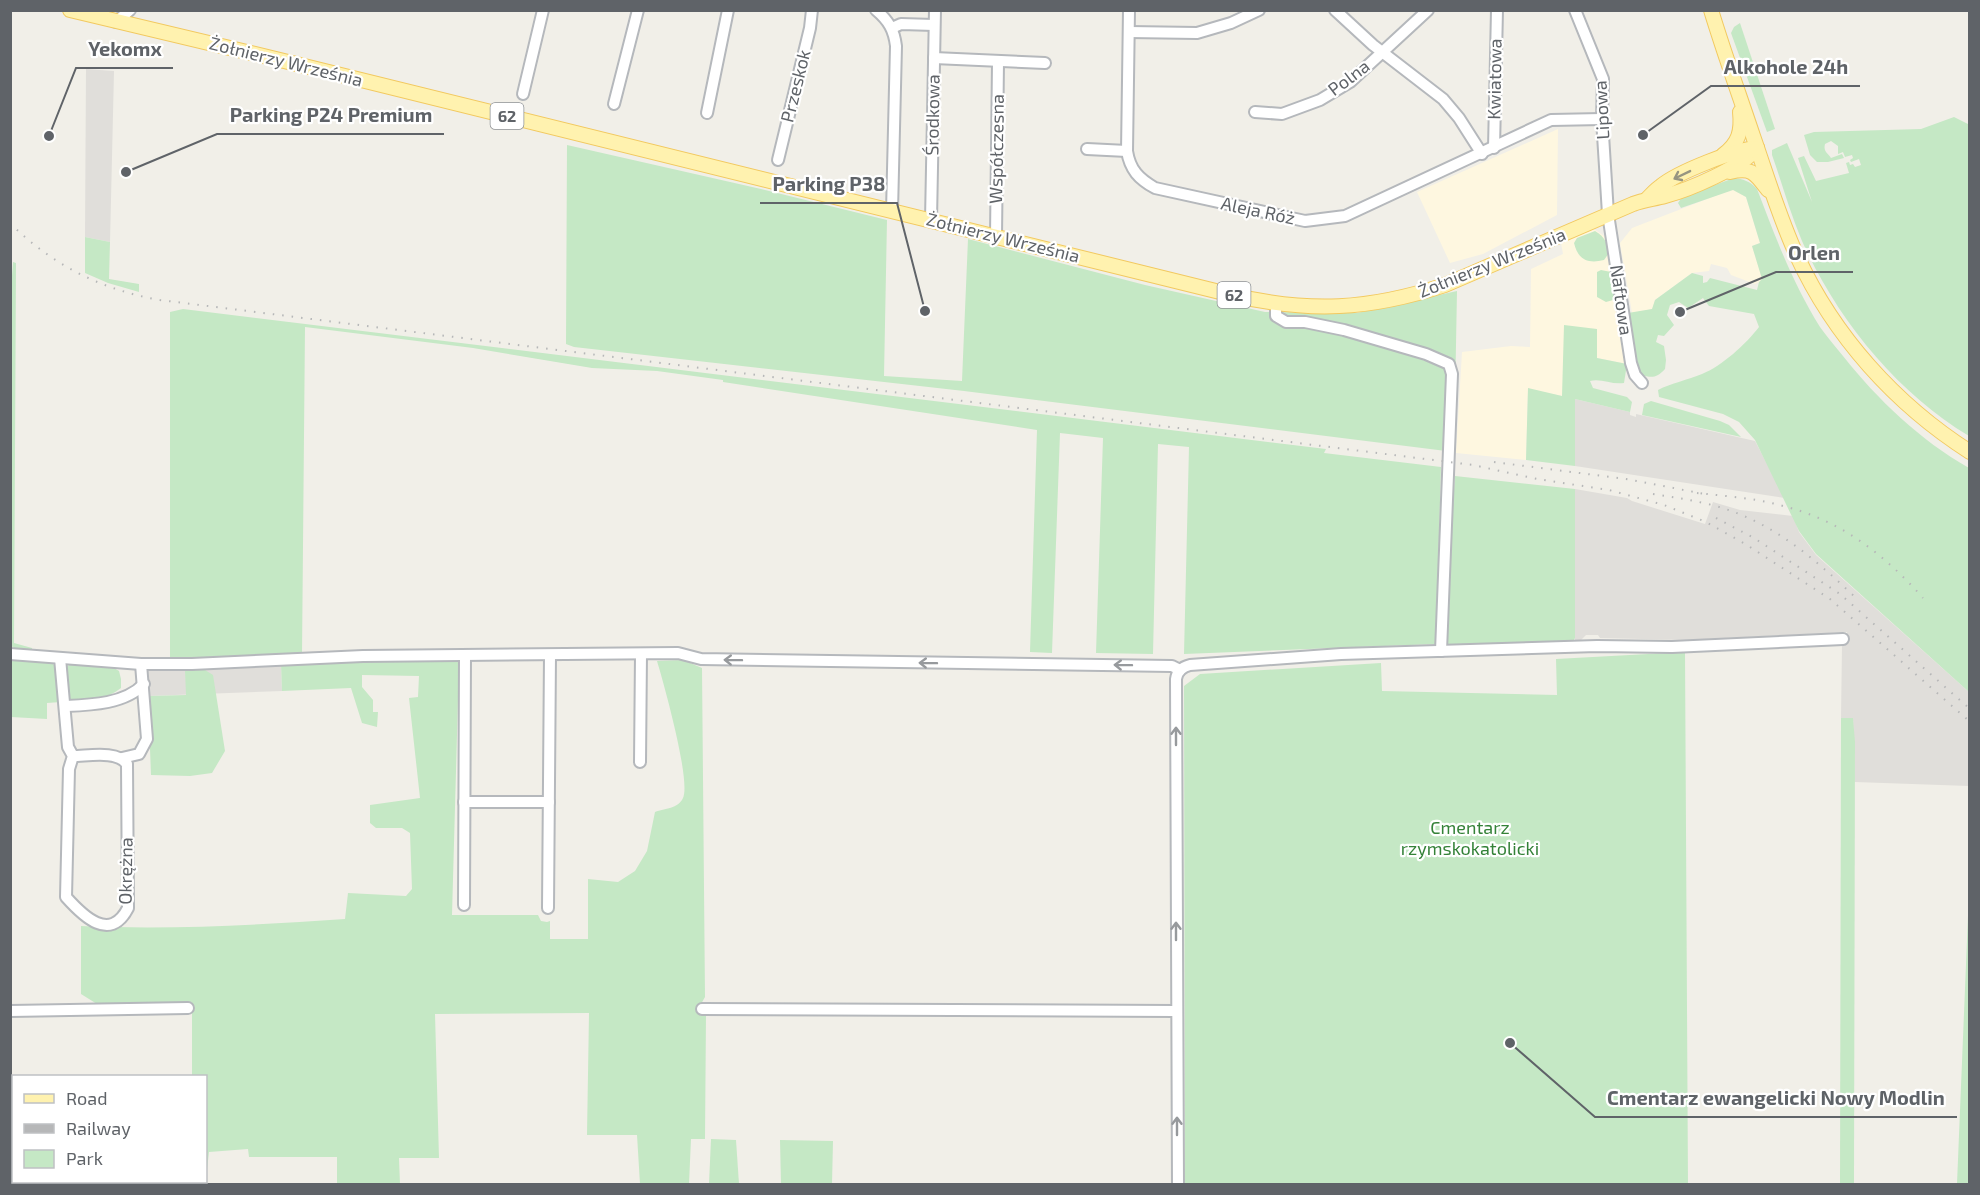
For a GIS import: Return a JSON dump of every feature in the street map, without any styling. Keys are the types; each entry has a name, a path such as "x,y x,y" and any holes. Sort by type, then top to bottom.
{"main road":[{"name":"Żołnierzy Września","path":"70,10 1276,304 1320,307 1353,306 1414,295 1454,281 1608,214 1647,199 1665,196 1719,175 1746,160 1757,148"},
{"name":"62","path":"1711,10 1757,148"},
{"name":"62","path":"1719,157 1735,145 1739,135 1741,124 1738,92"},
{"name":"Żołnierzy Września","path":"1647,199 1662,185 1719,157 1744,149 1757,148"},
{"path":"1757,148 1797,255 1815,291 1853,347 1910,408 1970,452"},
{"path":"1719,175 1741,170 1751,171 1774,198"}],"street":[{"path":"116,22 130,10"},
{"path":"523,94 543,10"},
{"path":"614,104 638,10"},
{"path":"707,113 728,10"},
{"name":"Przeskok","path":"778,160 810,28 812,10"},
{"path":"876,10 892,28 896,46 892,211"},
{"name":"Środkowa","path":"932,220 934,10"},
{"name":"Aleja Róż","path":"1129,10 1127,152 1135,173 1155,188 1305,221 1345,216 1551,120 1602,119"},
{"path":"1129,32 1197,33 1231,23 1259,10"},
{"path":"1335,10 1382,52 1443,99 1459,118 1482,154"},
{"name":"Polna","path":"1255,112 1282,114 1320,100 1350,82 1428,10"},
{"name":"Kwiatowa","path":"1494,148 1497,10"},
{"name":"Lipowa","path":"1575,10 1603,79 1602,119 1608,214"},
{"path":"892,28 901,24 934,25"},
{"path":"934,58 1045,63"},
{"name":"Współczesna","path":"996,236 998,62"},
{"path":"1087,149 1127,152"},
{"name":"Naftowa","path":"1608,214 1631,363 1635,375 1642,383"},
{"path":"1276,304 1276,316 1282,321 1305,322 1344,330 1426,354 1449,364 1452,374 1441,651"},
{"path":"1178,1185 1176,679 1180,670 1190,665 1341,654 1597,646 1693,646 1843,639"},
{"path":"10,654 141,664 192,664 363,656 641,654 687,655 701,659 1172,666 1180,670"},
{"path":"640,762 641,654"},
{"path":"464,905 465,655"},
{"path":"549,908 550,655"},
{"name":"Okrężna","path":"60,658 68,747 73,756 69,769 66,897 82,914 102,925 114,924 123,918 128,908 127,764 122,758"},
{"path":"73,756 122,758 139,754 147,740 141,664"},
{"path":"65,706 95,705 131,693 144,684"},
{"path":"464,802 549,802"},
{"path":"10,1011 188,1008"},
{"path":"702,1009 1176,1011"}],"shaded area":[{"path":"86,69 114,71 110,242 85,237"},
{"path":"1558,129 1557,215 1483,254 1450,263 1417,192"},
{"path":"1733,189 1746,197 1760,243 1752,246 1763,280 1755,284 1731,275 1727,268 1711,264 1709,271 1692,273 1655,300 1653,309 1632,313 1620,243 1632,228"},
{"path":"1594,229 1604,236 1607,242 1627,364 1597,358 1562,396 1528,389 1526,460 1456,453 1462,352 1511,346 1530,347 1531,269 1563,254 1561,243"},
{"path":"1575,399 1630,412 1630,415 1636,417 1636,414 1755,441 1785,498 1575,466"},
{"path":"1575,489 1627,498 1705,524 1713,502 1740,510 1793,516 1799,532 1816,555 1969,692 1969,786 1855,782 1853,718 1841,718 1842,645 1848,643 1847,632 1685,640 1600,638 1598,635 1586,635 1581,640 1575,640"},
{"path":"281,664 282,691 148,696 146,671"}],"green space":[{"path":"1740,23 1775,129 1767,132 1731,33"},
{"path":"1954,117 1970,125 1969,436 1942,418 1893,376 1851,325 1816,270 1802,241 1772,155 1772,150 1787,143 1812,202 1798,158 1804,156 1816,181 1849,173 1846,163 1849,162 1855,167 1861,165 1859,159 1851,162 1852,155 1845,157 1843,152 1838,154 1838,146 1831,141 1825,144 1826,152 1831,158 1842,154 1844,158 1817,162 1810,155 1804,135 1814,132 1921,129"},
{"path":"567,145 887,220 884,376 962,381 968,239 1145,285 1265,312 1357,313 1457,291 1454,452 964,391 574,347 566,344"},
{"path":"1734,178 1746,181 1757,189 1793,277 1810,311 1831,342 1856,372 1901,418 1934,445 1969,468 1969,692 1816,554 1799,531 1755,440 1739,422 1723,414 1659,397 1658,390 1710,370 1733,354 1759,327 1754,314 1709,306 1703,298 1688,308 1679,302 1670,305 1667,315 1674,325 1664,336 1658,335 1656,342 1664,346 1665,369 1654,376 1641,375 1637,366 1628,313 1652,309 1655,300 1692,273 1703,276 1703,283 1710,278 1757,290 1762,279 1752,246 1760,243 1746,197 1733,190 1681,208 1678,203 1682,197"},
{"path":"1595,231 1605,240 1609,253 1604,260 1589,261 1581,257 1574,243 1577,238"},
{"path":"85,237 110,242 109,279 139,284 139,292 85,273"},
{"path":"13,262 16,263 14,643 32,648 32,652 11,646 10,302"},
{"path":"1601,270 1611,272 1615,293 1613,300 1606,302 1597,297 1597,272"},
{"path":"183,309 1326,449 1324,453 1441,467 1436,644 1184,654 1189,447 1158,444 1153,654 1096,653 1103,438 1060,433 1052,653 1030,652 1037,430 723,382 723,380 657,371 592,368 473,348 305,327 302,655 170,658 170,312"},
{"path":"1564,325 1597,329 1597,358 1627,364 1624,383 1590,381 1593,388 1627,397 1632,402 1630,412 1575,399 1575,466 1526,460 1528,388 1562,396"},
{"path":"1651,401 1720,421 1729,425 1741,437 1642,415 1644,404"},
{"path":"1455,476 1575,489 1575,638 1573,642 1445,649"},
{"name":"Cmentarz rzymskokatolicki","path":"1685,652 1688,1184 1185,1184 1184,686 1200,674 1381,663 1382,691 1557,695 1556,659"},
{"path":"10,659 51,662 57,668 61,702 47,703 47,719 11,717"},
{"path":"453,659 459,663 452,915 538,915 541,921 550,921 550,939 588,939 588,879 618,882 635,871 647,851 655,812 681,802 684,788 680,753 657,661 683,660 702,668 705,997 701,1004 701,1013 706,1015 705,1139 691,1139 689,1184 640,1184 637,1135 587,1135 589,1013 435,1014 439,1158 399,1158 400,1184 337,1184 337,1157 249,1157 248,1149 209,1152 207,1169 207,1075 192,1075 192,1002 97,1004 81,994 81,926 180,927 345,919 348,893 406,896 412,889 410,833 402,828 376,828 370,823 370,805 420,798 409,698 418,697 419,676 362,675 362,687 373,700 373,712 378,712 377,727 362,723 351,688 282,691 281,664"},
{"path":"69,665 109,665 119,671 121,688 103,697 70,702 67,700 64,668"},
{"path":"185,670 205,670 213,675 225,751 212,773 190,776 151,775 148,696 186,695"},
{"path":"1841,718 1853,718 1855,742 1854,1184 1840,1184"},
{"path":"1969,891 1970,1184 1957,1184"},
{"path":"711,1139 736,1140 739,1184 709,1184"},
{"path":"780,1140 833,1141 832,1184 781,1184"}],"railway":[{"path":"10,223 43,251 79,274 118,290 160,300 1473,465 1537,479 1609,490 1664,505 1706,522 1747,545 1830,599 1968,720"},
{"path":"1494,462 1626,479 1705,494"},
{"path":"1697,493 1772,503 1823,520 1877,553 1923,598"},
{"path":"1653,494 1712,505 1753,520 1790,542 1824,568 1856,598"},
{"path":"1716,518 1754,538 1840,594 1970,709"}],"place":[{"name":"Alkohole 24h","path":"1643,135"},
{"name":"Yekomx","path":"49,136"},
{"name":"Parking P24 Premium","path":"126,172"},
{"name":"Parking P38","path":"925,311"},
{"name":"Orlen","path":"1680,312"},
{"name":"Cmentarz ewangelicki Nowy Modlin","path":"1510,1043"}]}
